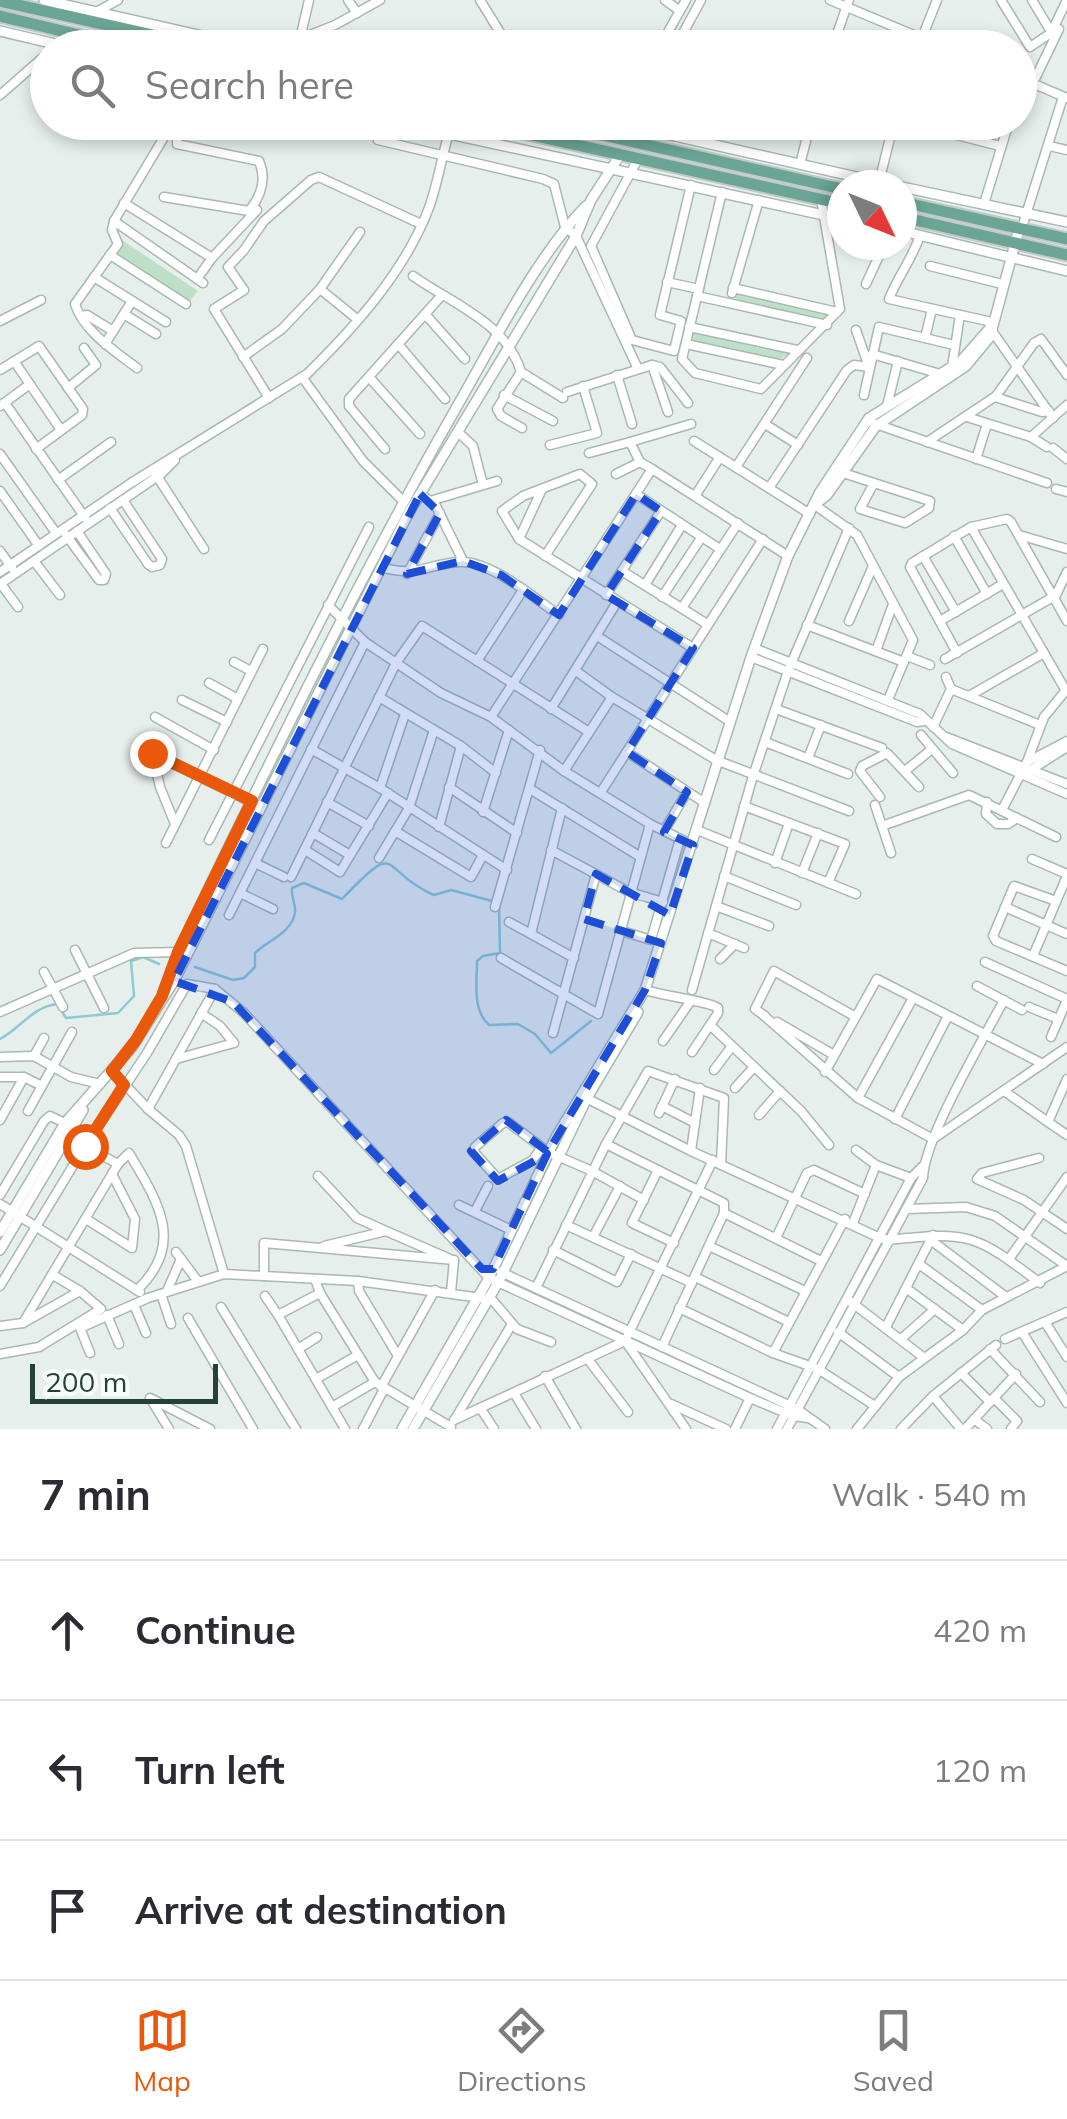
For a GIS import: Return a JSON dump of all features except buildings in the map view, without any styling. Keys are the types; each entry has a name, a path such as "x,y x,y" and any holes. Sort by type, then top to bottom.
{"main road":[{"path":"0,1 130,30"},
{"path":"0,16 57,30"},
{"path":"554,140 827,200"},
{"path":"662,140 827,185"},
{"path":"917,204 1023,221 1067,239"},
{"path":"917,220 1067,255"}],"street":[{"path":"44,0 178,30"},
{"path":"98,11 118,0"},
{"path":"302,30 309,0"},
{"path":"348,0 357,13"},
{"path":"320,30 380,0"},
{"path":"480,0 499,30"},
{"path":"664,0 680,11"},
{"path":"669,30 686,0"},
{"path":"685,30 701,0"},
{"path":"830,0 848,3 897,30"},
{"path":"925,30 937,0"},
{"path":"1001,0 1020,30"},
{"path":"1032,0 1053,35"},
{"path":"1037,43 1053,35 1067,0"},
{"path":"838,30 848,3"},
{"path":"1037,62 1067,11"},
{"path":"0,31 30,39"},
{"path":"0,94 30,68"},
{"path":"814,507 843,473 872,423 966,366 990,338 1010,258 1065,98 1037,85"},
{"path":"138,368 105,344 75,304 118,244 112,230 114,221 162,140"},
{"path":"164,197 248,211 258,200 264,178 259,161 177,144 176,140"},
{"path":"378,140 543,178 554,184 565,227 576,236 638,369"},
{"path":"62,533 77,531 86,519 123,500 181,453 302,377 330,352 408,253 430,205 446,140"},
{"path":"467,140 827,215"},
{"path":"693,140 827,170"},
{"path":"800,164 806,140"},
{"path":"882,170 890,140"},
{"path":"976,140 1000,146"},
{"path":"984,204 1002,140"},
{"path":"1049,146 1067,150"},
{"path":"0,1250 66,1122 136,1040 162,996 381,567 403,508 420,494 576,236 591,200 620,155"},
{"path":"638,159 591,246 632,340 674,351 681,321 660,314 691,185"},
{"path":"268,398 214,309 244,290 228,268 264,220 311,180 319,178 421,224"},
{"path":"917,190 984,204 1023,221 1067,222"},
{"path":"722,192 682,359 694,373 760,390 826,325 841,302 821,199"},
{"path":"170,980 178,952 339,619 498,335 565,227 591,200"},
{"path":"731,302 759,200"},
{"path":"124,204 212,258"},
{"path":"114,221 200,281 212,258 257,210"},
{"path":"243,357 282,328 320,289 360,232"},
{"path":"917,234 1067,271"},
{"path":"920,235 889,299 991,325 1051,414"},
{"path":"110,255 186,304"},
{"path":"866,284 877,260"},
{"path":"930,266 1002,284"},
{"path":"413,276 462,306 498,335 516,354 521,372 565,395 652,366 660,367 688,403"},
{"path":"94,277 166,322"},
{"path":"668,282 826,325"},
{"path":"733,288 837,312"},
{"path":"320,289 358,318"},
{"path":"385,449 349,406 348,399 442,296"},
{"path":"0,321 41,300"},
{"path":"105,344 132,300"},
{"path":"925,338 932,308"},
{"path":"124,314 156,334"},
{"path":"425,314 465,359"},
{"path":"81,316 87,315 113,331"},
{"path":"952,367 960,315"},
{"path":"402,1429 420,1407 484,1298 549,1152 650,984 716,760 753,652 788,556 828,478 886,406 952,367 991,325"},
{"path":"689,327 797,350"},
{"path":"864,395 879,328 954,345"},
{"path":"856,330 870,367"},
{"path":"927,442 995,397 1034,343 1041,340 1067,375"},
{"path":"398,344 445,398"},
{"path":"686,344 783,365"},
{"path":"0,370 39,346 84,409 82,415 36,449"},
{"path":"68,388 96,365 84,348"},
{"path":"872,354 940,374"},
{"path":"736,467 807,358"},
{"path":"14,360 61,430"},
{"path":"886,406 898,361"},
{"path":"768,488 847,370 854,365 870,367"},
{"path":"652,366 668,412"},
{"path":"521,372 498,404 498,412 522,428"},
{"path":"369,376 420,434"},
{"path":"618,376 632,424"},
{"path":"302,377 403,508"},
{"path":"30,384 2,405 86,519"},
{"path":"550,446 596,432 583,386"},
{"path":"504,395 553,421"},
{"path":"995,397 1051,414"},
{"path":"1031,437 1051,414 1067,405"},
{"path":"966,417 1031,437 1067,459"},
{"path":"872,423 1067,492"},
{"path":"589,454 691,424"},
{"path":"765,424 798,445"},
{"path":"976,459 987,424"},
{"path":"458,432 473,446 482,485"},
{"path":"694,441 768,488 814,507 849,528 912,640 888,700"},
{"path":"58,480 111,442"},
{"path":"630,442 640,462 788,556"},
{"path":"0,454 99,580 104,580 106,574 77,531"},
{"path":"695,496 720,457"},
{"path":"616,474 640,462"},
{"path":"491,718 652,468"},
{"path":"18,607 0,584 13,569 155,473"},
{"path":"155,473 204,549"},
{"path":"843,473 930,501 929,508 906,523 860,509 874,483"},
{"path":"544,556 592,484 580,474 523,496 502,511 519,540 581,580 692,648"},
{"path":"430,501 497,481"},
{"path":"519,540 542,489"},
{"path":"0,491 41,549"},
{"path":"420,494 440,514 463,561"},
{"path":"636,494 720,549"},
{"path":"110,508 148,564 160,565 162,560 123,500"},
{"path":"606,595 661,511"},
{"path":"407,574 440,514"},
{"path":"957,652 910,567 971,528 1007,519 1067,621"},
{"path":"682,608 738,522"},
{"path":"645,585 682,525"},
{"path":"210,840 369,527"},
{"path":"692,990 764,742 790,667 849,528"},
{"path":"971,528 1066,690 1040,725 1026,769 1002,810"},
{"path":"1018,535 1067,549"},
{"path":"954,536 986,594"},
{"path":"662,597 701,538"},
{"path":"601,792 763,540"},
{"path":"1035,564 1046,542"},
{"path":"0,572 34,560 41,549"},
{"path":"0,551 13,569"},
{"path":"923,556 956,612"},
{"path":"34,560 60,595"},
{"path":"381,567 407,574 463,561 501,575 559,614"},
{"path":"849,622 873,566"},
{"path":"622,571 707,624"},
{"path":"945,659 1054,598 1067,572"},
{"path":"940,621 1004,584"},
{"path":"477,661 523,590"},
{"path":"551,709 617,602"},
{"path":"876,651 893,604"},
{"path":"328,605 348,629 441,693 491,718 564,770 650,824 693,845"},
{"path":"807,625 930,666"},
{"path":"255,863 287,877 313,833 396,663 422,626 589,732"},
{"path":"597,636 730,721"},
{"path":"229,915 365,642"},
{"path":"166,843 263,649"},
{"path":"753,652 932,726"},
{"path":"969,696 1044,653"},
{"path":"234,662 251,672"},
{"path":"790,667 888,700 920,714 946,736 1067,784"},
{"path":"576,672 716,760 849,811"},
{"path":"312,674 324,680"},
{"path":"946,678 951,689 1040,725"},
{"path":"209,683 238,699"},
{"path":"951,689 923,738 953,773"},
{"path":"378,697 461,746 496,773"},
{"path":"564,770 612,697"},
{"path":"182,700 227,722"},
{"path":"776,709 882,748"},
{"path":"304,850 340,872 384,790 405,714"},
{"path":"155,717 214,750"},
{"path":"808,758 821,725"},
{"path":"379,858 409,808 434,730"},
{"path":"483,812 510,730"},
{"path":"764,742 848,774"},
{"path":"1026,769 1067,744"},
{"path":"138,746 261,808"},
{"path":"439,827 461,746"},
{"path":"311,749 384,790 506,870"},
{"path":"905,772 932,749"},
{"path":"494,907 540,750"},
{"path":"627,752 705,803"},
{"path":"152,753 175,824"},
{"path":"891,853 878,801 861,773 862,766 888,753 919,788"},
{"path":"1026,769 1067,794"},
{"path":"449,787 517,832"},
{"path":"530,789 640,856"},
{"path":"664,831 687,792"},
{"path":"882,826 965,795 1056,837"},
{"path":"327,802 368,826"},
{"path":"987,802 986,814 997,824 1008,824 1017,818"},
{"path":"744,806 846,844 828,883"},
{"path":"531,934 562,808"},
{"path":"501,958 598,1014 650,824"},
{"path":"775,863 790,824"},
{"path":"698,830 856,894"},
{"path":"395,831 471,877 483,855"},
{"path":"313,833 350,855"},
{"path":"802,873 818,834"},
{"path":"619,930 651,940 680,840"},
{"path":"551,850 629,892 663,902"},
{"path":"1032,859 1067,875 1033,956"},
{"path":"553,1033 596,874"},
{"path":"724,876 796,905"},
{"path":"1056,902 1014,886 993,936 1067,971"},
{"path":"240,893 273,909"},
{"path":"716,906 769,926"},
{"path":"1005,907 1067,934"},
{"path":"509,922 574,958"},
{"path":"708,932 740,946 720,959"},
{"path":"75,950 104,1008"},
{"path":"0,1012 134,953 178,952"},
{"path":"985,962 1067,999 1051,1038"},
{"path":"834,1055 755,1009 774,971 854,1016"},
{"path":"44,972 63,1007"},
{"path":"825,1072 877,979 1043,1064"},
{"path":"170,980 215,989 244,1013 493,1274 750,1398 791,1411"},
{"path":"0,1286 187,984"},
{"path":"650,984 690,1002 710,1002 718,1008 692,1052"},
{"path":"977,986 1058,1020"},
{"path":"148,1109 215,989"},
{"path":"858,1098 913,998"},
{"path":"884,1239 907,1209 923,1178 933,1140 1004,1000"},
{"path":"663,1041 690,1002"},
{"path":"175,1060 234,1043 220,1026 201,1013"},
{"path":"762,1014 858,1098 933,1140"},
{"path":"895,1120 948,1016"},
{"path":"710,1026 810,1120 829,1145"},
{"path":"28,1111 72,1032"},
{"path":"34,1056 44,1038"},
{"path":"714,1070 732,1046"},
{"path":"933,1140 1067,1047"},
{"path":"0,1057 34,1056 71,1077 100,1084"},
{"path":"735,1088 754,1067"},
{"path":"112,1071 186,1146 224,1274"},
{"path":"451,1425 627,1337 717,1162 725,1100 722,1096 648,1071 592,1171 536,1288"},
{"path":"0,1076 24,1077 42,1086"},
{"path":"0,1120 24,1077"},
{"path":"675,1079 660,1110 695,1123"},
{"path":"1048,1122 1067,1080"},
{"path":"692,1151 700,1088"},
{"path":"1004,1091 1067,1135"},
{"path":"758,1115 780,1092"},
{"path":"583,1096 622,1118 884,1239 951,1234 973,1240 991,1246 1040,1283"},
{"path":"0,1232 15,1215 88,1098"},
{"path":"0,1195 44,1121 50,1116 66,1122"},
{"path":"549,1152 498,1179 474,1152 506,1122 549,1152 644,1200"},
{"path":"606,1144 724,1203 724,1214 662,1348"},
{"path":"85,1146 118,1164"},
{"path":"856,1150 876,1165 911,1178"},
{"path":"493,1274 549,1152"},
{"path":"23,1324 118,1164 130,1153 161,1214 166,1233 156,1269 137,1290"},
{"path":"1039,1158 982,1173 977,1179 1015,1194 1067,1229"},
{"path":"777,1429 818,1369 911,1178 925,1161"},
{"path":"773,1352 821,1260 865,1194 876,1165"},
{"path":"658,1170 632,1223 674,1243"},
{"path":"776,1238 807,1173 814,1170 865,1194"},
{"path":"86,1218 132,1248 135,1219 112,1174"},
{"path":"318,1176 357,1218 454,1260"},
{"path":"1009,1259 1065,1183"},
{"path":"475,1212 488,1186"},
{"path":"594,1237 620,1186"},
{"path":"0,1204 148,1298"},
{"path":"460,1205 511,1230"},
{"path":"858,1429 899,1377 963,1330 982,1310 1067,1266 995,1216 966,1207 907,1209"},
{"path":"724,1214 821,1260"},
{"path":"566,1225 789,1322"},
{"path":"314,1248 386,1232"},
{"path":"886,1327 933,1238"},
{"path":"933,1238 1006,1297"},
{"path":"264,1276 264,1244 454,1260"},
{"path":"709,1246 805,1292"},
{"path":"553,1250 617,1282 631,1254"},
{"path":"172,1324 164,1293 179,1255 197,1280"},
{"path":"451,1292 454,1260"},
{"path":"919,1264 982,1310"},
{"path":"0,1354 39,1347 101,1309 53,1274"},
{"path":"90,1354 80,1328 148,1298 224,1274 358,1281 484,1298 512,1324 551,1342"},
{"path":"493,1274 536,1288 627,1337 662,1348 825,1429"},
{"path":"315,1279 358,1356 380,1386 451,1425"},
{"path":"358,1281 359,1291 398,1356"},
{"path":"906,1288 963,1330"},
{"path":"363,1429 380,1386 435,1290"},
{"path":"0,1326 23,1324 80,1291"},
{"path":"278,1315 320,1293"},
{"path":"265,1296 345,1429"},
{"path":"849,1301 923,1357"},
{"path":"134,1305 146,1333"},
{"path":"221,1307 296,1429"},
{"path":"680,1308 807,1368 818,1369 876,1406"},
{"path":"901,1339 935,1309"},
{"path":"901,1429 933,1396 997,1344 1067,1312"},
{"path":"107,1316 119,1344"},
{"path":"188,1318 253,1429"},
{"path":"1044,1322 1067,1357"},
{"path":"451,1425 512,1324"},
{"path":"787,1429 807,1368 835,1330"},
{"path":"835,1330 899,1377"},
{"path":"1022,1332 1067,1402"},
{"path":"627,1337 686,1429"},
{"path":"298,1348 317,1338"},
{"path":"997,1344 1040,1402"},
{"path":"316,1379 358,1356"},
{"path":"587,1358 628,1412"},
{"path":"961,1373 1017,1421 1011,1429"},
{"path":"933,1396 963,1429 1016,1374"},
{"path":"545,1376 576,1429"},
{"path":"332,1407 380,1386"},
{"path":"514,1393 536,1429"},
{"path":"169,1429 150,1398 210,1429"},
{"path":"734,1429 750,1398"},
{"path":"668,1403 726,1429"},
{"path":"413,1429 420,1407"},
{"path":"481,1408 494,1429"},
{"path":"974,1419 987,1429"},
{"path":"907,1420 916,1429"}],"highlighted area":[{"path":"420,494 440,513 407,574 463,561 501,575 559,615 636,494 661,511 606,595 693,648 627,752 687,792 664,832 693,845 670,915 596,874 584,919 661,943 645,990 548,1152 506,1120 471,1151 498,1181 547,1154 493,1269 482,1269 233,1002 174,981"}],"green space":[{"path":"122,240 198,291 188,303 113,254"},
{"path":"736,292 833,314 826,322 735,301"},
{"path":"691,330 791,351 781,359 689,341"}],"waterway":[{"path":"195,967 233,980 244,978 255,967 255,953 290,925 295,909 292,888 304,883 342,899 383,864 389,864 434,895 451,890 492,901"},
{"path":"499,905 500,953 477,961 477,995 484,1019 489,1025 518,1024 535,1034 551,1053 591,1021"},
{"path":"0,1039 34,1013 57,1004 66,1018 118,1013 134,996 131,961 143,957 159,964"}],"route":[{"path":"85,1146 124,1085 112,1071 162,996 178,952 252,801 152,753"}]}
